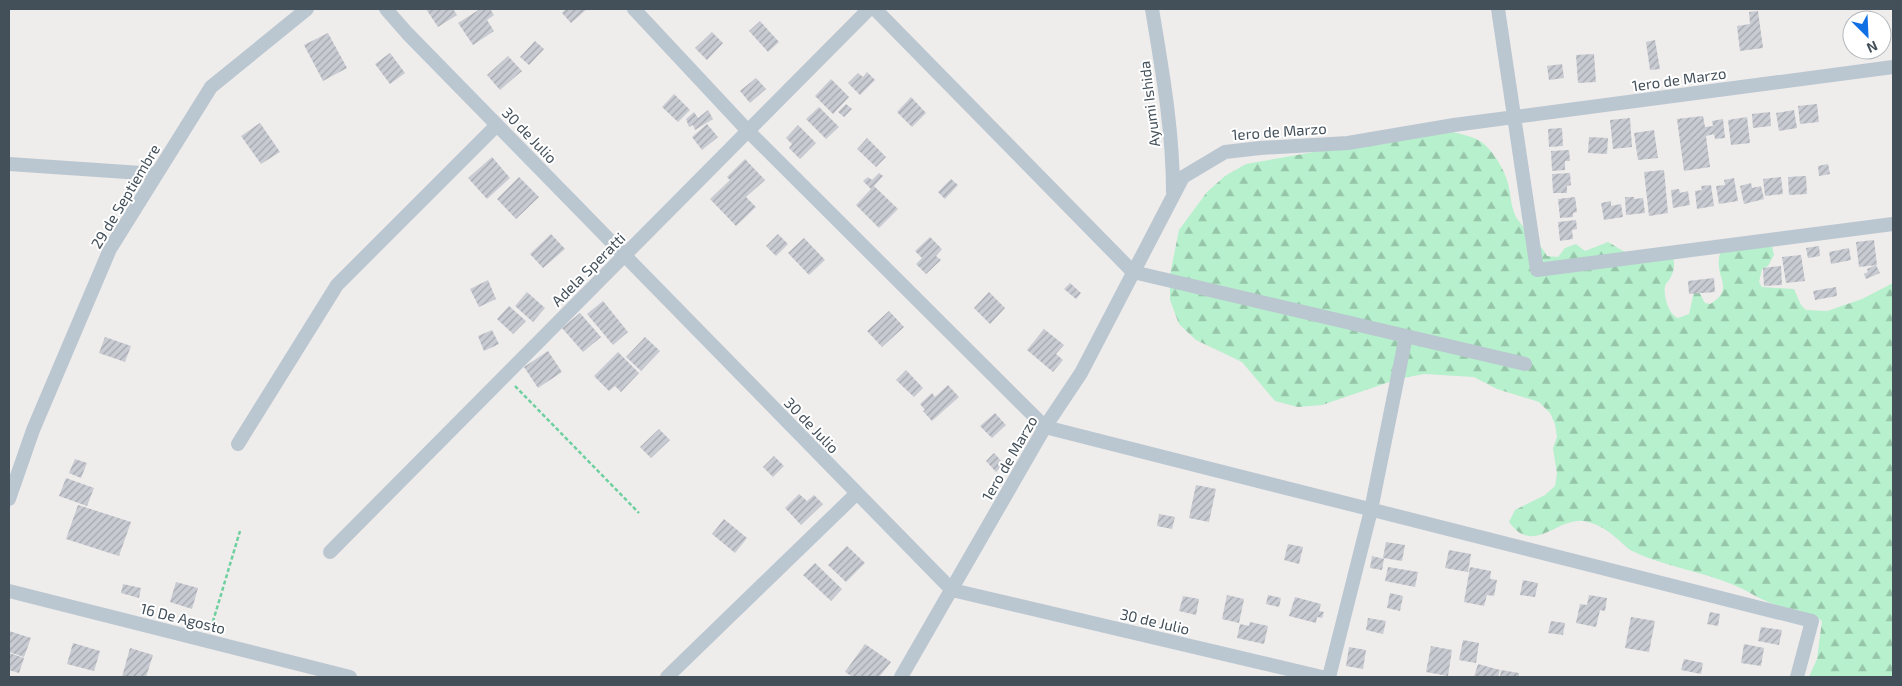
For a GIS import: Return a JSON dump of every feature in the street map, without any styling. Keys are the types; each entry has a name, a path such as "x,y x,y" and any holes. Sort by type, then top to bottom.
{"street":[{"name":"29 de Septiembre","path":"9,499 32,430 110,249 211,86 307,9"},
{"name":"30 de Julio","path":"386,9 407,33 624,256 952,590 1322,677"},
{"path":"634,9 748,131 1045,427 1812,621 1797,677"},
{"name":"Adela Speratti","path":"330,552 869,9"},
{"path":"875,9 1133,272 1525,364"},
{"name":"Ayumi Ishida","path":"1152,9 1163,73 1173,161 1173,196"},
{"path":"1498,9 1516,117 1536,270 1893,224"},
{"name":"1ero de Marzo","path":"901,677 1045,427 1081,373 1182,177 1225,152 1348,143 1454,125 1893,67"},
{"path":"238,444 337,285 497,125"},
{"path":"9,164 156,174"},
{"path":"1329,677 1371,510 1406,336"},
{"path":"667,677 856,494"},
{"name":"16 De Agosto","path":"9,591 350,677"}],"path":[{"path":"506,376 639,513"},
{"path":"207,641 240,531"}],"green space":[{"path":"1452,132 1478,140 1491,152 1505,175 1516,217 1547,256 1558,257 1565,248 1576,244 1585,251 1608,242 1633,255 1659,247 1667,247 1672,255 1674,267 1672,276 1665,286 1665,295 1669,309 1678,318 1689,314 1694,292 1699,292 1705,303 1710,304 1722,293 1723,283 1719,258 1723,247 1771,242 1774,255 1768,266 1762,269 1759,282 1762,287 1794,289 1801,305 1806,310 1827,311 1862,299 1893,283 1893,677 1809,677 1817,659 1822,621 1809,614 1768,602 1721,580 1670,565 1630,550 1610,532 1595,524 1577,521 1538,535 1528,536 1519,532 1509,522 1515,510 1545,495 1555,486 1557,474 1553,448 1557,437 1555,424 1550,413 1539,402 1497,389 1474,377 1424,374 1398,379 1322,405 1298,407 1275,401 1242,362 1196,340 1179,324 1170,300 1170,275 1179,230 1207,192 1225,176 1246,164 1348,146 1385,144 1406,137"}],"building":[{"path":"426,9 453,9 457,15 438,27"},
{"path":"480,9 490,9 494,15 487,20 494,31 473,45 458,23"},
{"path":"566,9 587,9 571,23 562,13"},
{"path":"1758,11 1763,48 1740,51 1737,26 1750,24 1749,12"},
{"path":"760,21 779,42 768,52 749,31"},
{"path":"712,32 723,43 707,60 695,48"},
{"path":"328,33 347,68 323,81 304,45"},
{"path":"1655,40 1660,69 1650,70 1646,42"},
{"path":"535,41 544,49 529,65 520,57"},
{"path":"390,53 405,73 390,84 375,64"},
{"path":"1594,54 1596,82 1578,83 1576,55"},
{"path":"508,56 522,71 500,90 487,75"},
{"path":"1562,64 1564,78 1549,80 1547,66"},
{"path":"867,72 875,80 860,95 848,83 858,73 863,77"},
{"path":"756,78 766,89 750,103 740,91"},
{"path":"831,79 849,97 833,114 815,96"},
{"path":"674,94 690,110 678,122 662,107"},
{"path":"911,97 926,113 912,127 897,112"},
{"path":"846,104 852,109 844,117 838,112"},
{"path":"1817,104 1819,122 1800,124 1798,106"},
{"path":"819,107 839,127 826,139 806,119"},
{"path":"708,110 713,119 695,130 693,125 689,127 686,119 694,112 698,118"},
{"path":"1794,110 1797,128 1779,131 1776,113"},
{"path":"1770,112 1771,126 1753,128 1752,114"},
{"path":"1703,116 1705,127 1713,126 1712,121 1723,119 1725,138 1715,139 1714,134 1706,136 1710,167 1684,171 1677,119"},
{"path":"1747,117 1750,143 1731,145 1728,120"},
{"path":"1630,118 1632,147 1613,149 1610,120"},
{"path":"260,123 280,152 261,164 241,136"},
{"path":"707,124 718,137 702,150 692,137"},
{"path":"798,125 816,143 800,159 789,148 792,144 786,138"},
{"path":"1562,128 1563,146 1549,147 1548,129"},
{"path":"1654,130 1658,158 1638,160 1634,133"},
{"path":"1589,137 1608,138 1607,154 1588,153"},
{"path":"867,138 886,157 876,167 857,149"},
{"path":"1569,150 1570,161 1565,161 1565,170 1552,171 1551,151"},
{"path":"492,157 510,178 487,199 468,178"},
{"path":"745,159 765,180 746,197 756,207 736,226 710,199 730,180 727,177"},
{"path":"1828,164 1830,174 1819,176 1818,166"},
{"path":"1664,170 1668,213 1649,216 1644,172"},
{"path":"879,173 883,176 874,186 898,209 879,228 856,205 871,189 863,181 868,177 872,180"},
{"path":"1570,173 1571,185 1567,186 1567,193 1553,193 1552,174"},
{"path":"1806,176 1807,194 1789,195 1788,177"},
{"path":"519,177 539,197 516,219 497,199"},
{"path":"1781,177 1783,194 1765,196 1763,179"},
{"path":"1734,178 1738,201 1719,204 1716,186 1725,185 1724,180"},
{"path":"951,179 958,185 945,199 938,192"},
{"path":"1751,183 1752,188 1761,186 1764,199 1744,204 1740,186"},
{"path":"1711,185 1714,206 1697,209 1695,191 1702,190 1701,186"},
{"path":"1679,189 1680,193 1688,191 1690,205 1673,208 1671,190"},
{"path":"1575,197 1577,212 1573,213 1573,217 1560,218 1558,199"},
{"path":"1625,197 1643,198 1645,213 1626,215"},
{"path":"1611,201 1611,206 1621,204 1623,217 1604,220 1601,203"},
{"path":"1576,220 1577,229 1572,230 1573,239 1560,241 1558,222"},
{"path":"551,234 565,249 543,268 530,254"},
{"path":"778,234 788,244 776,256 766,246"},
{"path":"930,237 942,249 936,256 941,260 926,274 916,264 922,258 915,251"},
{"path":"804,238 825,260 809,275 788,253"},
{"path":"1874,240 1877,265 1859,267 1856,242"},
{"path":"1819,246 1820,256 1808,258 1806,248"},
{"path":"1849,248 1851,260 1831,264 1829,252"},
{"path":"1801,255 1805,281 1786,283 1782,257"},
{"path":"1876,265 1880,273 1866,279 1864,274 1868,272 1867,269"},
{"path":"1781,266 1782,285 1764,286 1763,268"},
{"path":"1714,278 1715,292 1689,294 1688,281"},
{"path":"488,280 496,299 479,307 470,289"},
{"path":"1070,283 1081,293 1076,299 1064,289"},
{"path":"1836,287 1837,296 1815,300 1813,291"},
{"path":"527,292 545,308 533,322 515,306"},
{"path":"989,292 1005,308 990,324 974,308"},
{"path":"603,301 628,332 613,345 587,314"},
{"path":"509,306 526,321 513,334 497,319"},
{"path":"889,311 904,327 882,347 867,331"},
{"path":"580,313 601,337 583,352 562,328"},
{"path":"1044,329 1064,345 1056,354 1063,360 1053,372 1027,350"},
{"path":"492,330 499,344 484,351 478,336"},
{"path":"105,337 131,346 125,362 99,353"},
{"path":"645,337 660,351 641,371 626,357"},
{"path":"548,351 562,372 538,388 524,367"},
{"path":"618,352 639,373 621,392 615,386 609,391 594,376"},
{"path":"906,370 923,388 914,397 896,380"},
{"path":"948,385 959,397 932,421 923,411 925,410 920,404 932,393 935,397"},
{"path":"995,413 1006,425 992,438 980,426"},
{"path":"659,429 670,440 651,458 640,447"},
{"path":"994,453 1004,464 996,472 986,461"},
{"path":"774,456 784,466 773,477 763,467"},
{"path":"75,459 87,463 81,478 69,473"},
{"path":"66,478 94,488 87,506 59,496"},
{"path":"1196,485 1216,489 1209,522 1189,518"},
{"path":"799,494 807,501 814,495 823,504 801,525 785,508"},
{"path":"78,505 131,522 119,556 66,539"},
{"path":"1159,514 1175,517 1172,529 1157,526"},
{"path":"724,519 747,538 735,553 712,534"},
{"path":"1386,542 1405,545 1402,561 1383,558"},
{"path":"1288,544 1303,547 1299,564 1284,560"},
{"path":"847,546 865,563 846,582 828,565"},
{"path":"1449,550 1471,554 1468,572 1445,568"},
{"path":"1372,556 1384,559 1382,570 1370,568"},
{"path":"815,563 842,589 831,601 803,575"},
{"path":"1388,567 1418,572 1415,587 1385,581"},
{"path":"1470,567 1491,571 1490,579 1497,580 1494,596 1487,595 1484,606 1464,602"},
{"path":"1523,580 1538,583 1535,597 1520,595"},
{"path":"176,582 198,588 192,609 170,602"},
{"path":"123,584 141,588 139,598 121,593"},
{"path":"1390,593 1403,596 1400,611 1387,608"},
{"path":"1227,595 1244,599 1239,623 1222,619"},
{"path":"1268,595 1281,598 1279,607 1266,604"},
{"path":"1589,595 1607,598 1605,611 1600,610 1596,627 1576,623 1580,604 1587,605"},
{"path":"1183,596 1199,599 1196,615 1179,611"},
{"path":"1295,597 1321,604 1319,611 1324,612 1322,618 1317,617 1316,623 1289,616"},
{"path":"1710,612 1720,614 1718,626 1707,624"},
{"path":"1631,617 1655,621 1649,652 1625,648"},
{"path":"1368,618 1386,621 1383,634 1366,630"},
{"path":"1551,621 1565,623 1563,635 1548,633"},
{"path":"1250,622 1268,626 1264,644 1237,638 1240,624 1249,626"},
{"path":"1761,627 1782,630 1779,645 1758,641"},
{"path":"9,631 31,638 24,657 9,652"},
{"path":"1463,640 1479,643 1476,663 1459,660"},
{"path":"73,643 100,651 94,671 67,664"},
{"path":"865,644 891,662 879,677 853,677 845,672"},
{"path":"1744,644 1764,648 1761,666 1741,663"},
{"path":"1431,646 1452,650 1448,676 1426,672"},
{"path":"1349,647 1366,650 1363,669 1346,666"},
{"path":"130,648 153,655 146,677 122,677"},
{"path":"9,653 24,658 19,673 9,670"},
{"path":"1684,659 1703,663 1701,674 1681,670"},
{"path":"1478,664 1500,670 1498,677 1474,677"},
{"path":"1501,670 1519,673 1519,677 1500,677"}]}
